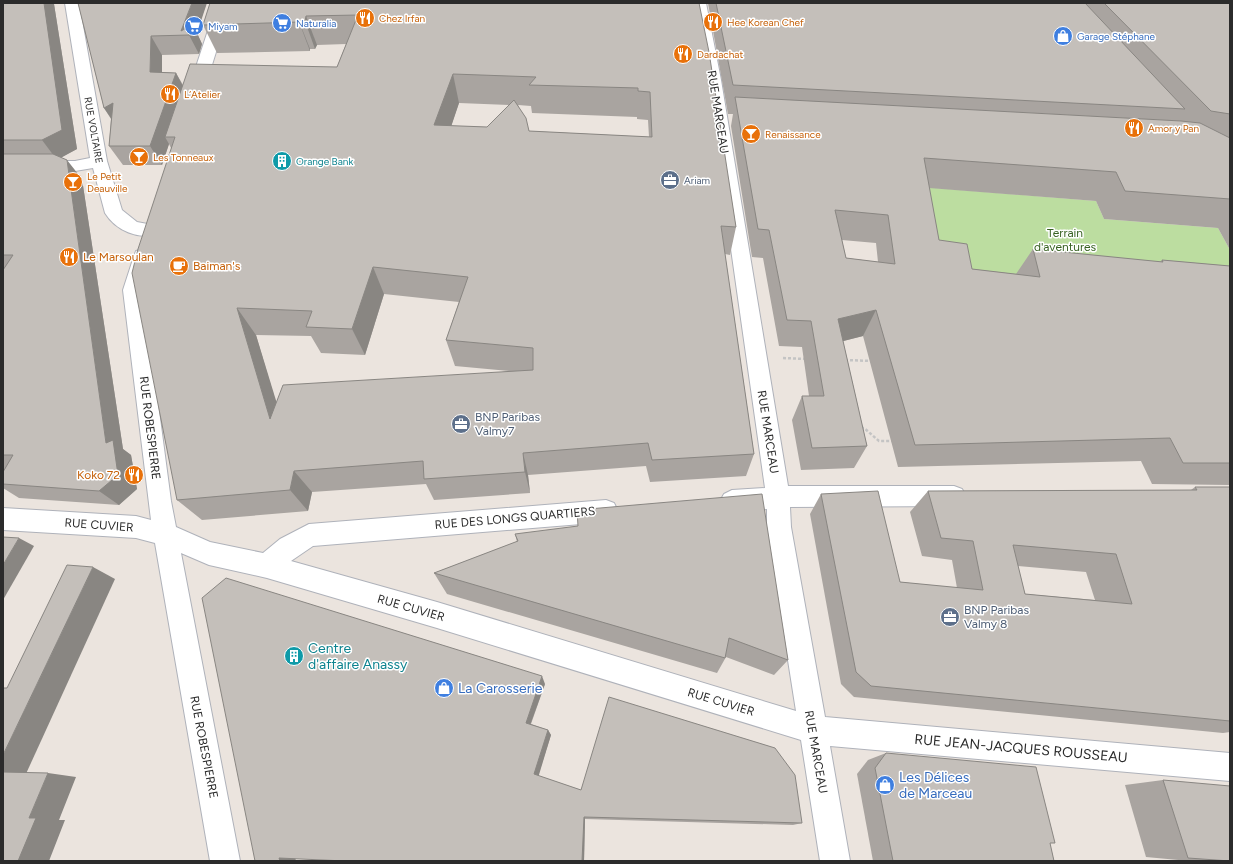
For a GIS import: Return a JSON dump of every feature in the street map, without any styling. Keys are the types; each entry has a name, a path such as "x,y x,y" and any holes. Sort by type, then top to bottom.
{"street":[{"name":"RUE VOLTAIRE","path":"72,3 99,161 114,213 132,228 154,222"},
{"name":"RUE MARCEAU","path":"699,3 714,80 728,120 757,358 778,497 779,527 835,861"},
{"path":"192,104 227,9"},
{"path":"3,166 75,166 99,161"},
{"name":"RUE ROBESPIERRE","path":"154,222 133,290 164,534 225,861"},
{"path":"710,502 778,497 972,496"},
{"name":"RUE DES LONGS QUARTIERS","path":"267,566 289,547 309,535 624,509"},
{"name":"RUE CUVIER","path":"3,519 136,527 164,534 209,553 267,566 437,615 813,730"},
{"name":"RUE JEAN-JACQUES ROUSSEAU","path":"813,730 1230,767"}],"path":[{"path":"757,358 813,359"},
{"path":"845,360 876,362"},
{"path":"857,428 864,428 879,441 899,441"}],"green space":[{"name":"Terrain d'aventures","path":"924,187 1096,201 1104,219 1218,228 1230,250 1230,295 941,270"}],"building":[{"path":"3,3 44,3 62,130 42,140 3,140"},
{"path":"78,3 192,3 181,31 192,25 189,35 151,36 150,72 176,73 150,146 109,146 113,103 104,108"},
{"path":"210,3 699,3 709,52 736,227 721,226 754,454 652,460 648,443 523,453 525,472 424,479 423,461 294,471 290,490 177,500 132,273 138,249 175,137 165,137 190,64 337,67 358,15 306,16 305,21 299,22 203,25","holes":["453,74 536,77 529,85 638,88 638,91 650,92 652,137 529,131 526,118 514,100 487,127 434,125","373,267 468,277 446,340 533,348 533,370 283,385 270,419 237,308 312,311 306,327 352,329"]},
{"path":"716,3 1085,3 1185,109 733,85"},
{"path":"1104,3 1230,3 1230,114 1211,111"},
{"path":"735,97 1200,123 1230,138 1230,199 1125,191 1116,172 924,158 939,240 967,244 972,269 1040,277 1033,249 1163,262 1162,260 1230,266 1230,463 1183,463 1170,438 915,445 876,310 838,319 867,446 812,448 802,396 824,396 811,321 787,320 769,230 758,229","holes":["835,210 888,215 895,264 846,258"]},
{"path":"3,154 53,154 67,160 106,443 113,440 118,475 99,491 3,484 3,472 13,455 3,455 3,270 13,255 3,255"},
{"name":"BNP Paribas Valmy 8","path":"1195,487 1230,487 1230,721 871,686 856,672 821,494 878,491 900,582 983,590 973,541 941,538 928,491 1197,490","holes":["1013,545 1116,554 1132,604 1025,594"]},
{"path":"762,494 788,660 729,638 725,658 434,573 518,541 515,534 578,526 577,510"},
{"path":"3,537 19,538 3,565"},
{"path":"67,565 93,567 3,755 3,688 7,688"},
{"path":"226,578 542,676 526,723 548,730 534,774 581,790 609,697 775,748 795,775 802,823 584,817 582,861 345,861 279,858 280,861 255,861 202,598"},
{"path":"886,753 1036,767 1055,843 1050,843 1054,861 893,861 875,768"},
{"path":"3,772 48,773 29,818 36,818 18,861 3,861"},
{"path":"1163,780 1230,786 1230,861 1188,858"}],"place":[{"name":"Chez Irfan","path":"365,18"},
{"name":"Hee Korean Chef","path":"713,22"},
{"name":"Naturalia","path":"282,23"},
{"name":"Miyam","path":"194,26"},
{"name":"Garage Stéphane","path":"1063,36"},
{"name":"Dardachat","path":"683,54"},
{"name":"L’Atelier","path":"170,94"},
{"name":"Amor y Pan","path":"1134,128"},
{"name":"Renaissance","path":"751,134"},
{"name":"Les Tonneaux","path":"139,157"},
{"name":"Orange Bank","path":"282,161"},
{"name":"Ariam","path":"670,180"},
{"name":"Le Petit Deauville","path":"73,182"},
{"name":"Le Marsoulan","path":"69,257"},
{"name":"Baiman's","path":"179,266"},
{"name":"BNP Paribas Valmy7","path":"461,424"},
{"name":"Koko 72","path":"134,475"},
{"name":"BNP Paribas Valmy 8","path":"950,617"},
{"name":"Centre d'affaire Anassy","path":"294,656"},
{"name":"La Carosserie","path":"444,688"},
{"name":"Les Délices de Marceau","path":"885,785"}]}
